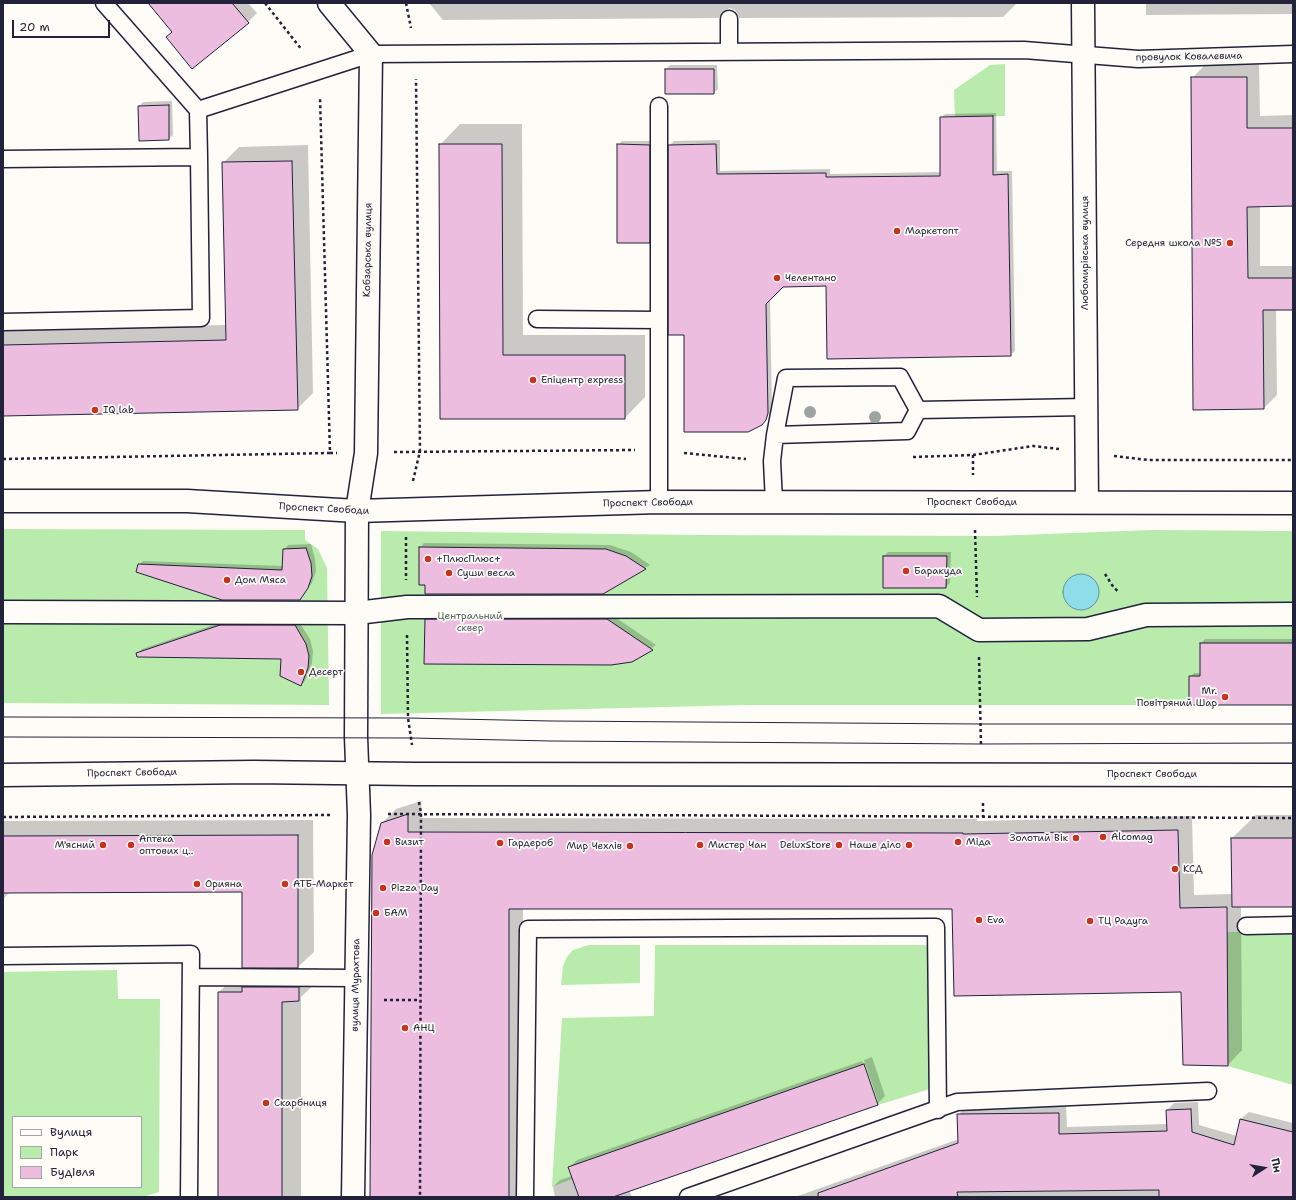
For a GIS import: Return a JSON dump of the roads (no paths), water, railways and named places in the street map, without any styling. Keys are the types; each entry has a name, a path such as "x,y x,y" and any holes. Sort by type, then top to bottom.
{"street":[{"path":"329,3 371,54"},
{"name":"Любомирівська вулиця","path":"1083,3 1087,502"},
{"name":"Кобзарська вулиця","path":"357,613 357,511 366,453 371,54"},
{"name":"Проспект Свободи","path":"3,501 187,501 357,511 659,502 1293,503"},
{"path":"3,612 357,613 407,607 939,606 979,630 1088,629 1146,615 1293,614"},
{"name":"вулиця Мурахтова","path":"353,1197 359,815 356,773 357,613"},
{"name":"Проспект Свободи","path":"3,775 254,772 415,774 1293,775"}],"lane":[{"path":"3,322 201,318 198,110 104,3"},
{"path":"728,19 729,51"},
{"name":"провулок Ковалевича","path":"198,110 371,54 1024,50 1138,59 1293,54"},
{"path":"659,106 659,502"},
{"path":"3,159 199,157"},
{"path":"537,319 659,320"},
{"path":"774,502 772,461 775,435 786,378 900,377 918,410"},
{"path":"918,410 1086,408"},
{"path":"775,435 906,431 918,410"},
{"path":"1246,926 1293,925"},
{"path":"525,1197 528,929 936,928 938,1110"},
{"path":"3,956 190,954 189,1197"},
{"path":"191,977 356,978"},
{"path":"688,1197 938,1110 957,1102 1208,1091"}],"water":[{"path":"1085,574 1094,579 1098,585 1098,599 1094,605 1085,610 1077,610 1068,605 1064,599 1063,588 1068,579 1074,575"}],"tram line":[{"path":"3,717 408,718 551,721 980,724 1293,724"},
{"path":"3,737 412,738 551,741 981,744 1293,743"}],"place":[{"name":"Маркетопт","path":"897,231"},
{"name":"Середня школа №5","path":"1230,243"},
{"name":"Челентано","path":"777,278"},
{"name":"Епіцентр express","path":"533,380"},
{"name":"IQ lab","path":"95,410"},
{"name":"+ПлюсПлюс+","path":"428,559"},
{"name":"Баракуда","path":"906,571"},
{"name":"Суши весла","path":"449,573"},
{"name":"Дом Мяса","path":"227,580"},
{"name":"Десерт","path":"301,672"},
{"name":"Mr. Повітряний Шар","path":"1225,697"},
{"name":"Alcomag","path":"1103,837"},
{"name":"Золотий Вік","path":"1076,838"},
{"name":"Визит","path":"387,842"},
{"name":"Міда","path":"958,842"},
{"name":"Гардероб","path":"500,843"},
{"name":"М'ясний","path":"103,845"},
{"name":"Аптека оптових ц‥","path":"131,845"},
{"name":"Мистер Чан","path":"700,845"},
{"name":"DeluxStore","path":"839,845"},
{"name":"Наше діло","path":"909,845"},
{"name":"Мир Чехлів","path":"630,846"},
{"name":"КСД","path":"1175,869"},
{"name":"Орияна","path":"197,884"},
{"name":"АТБ-Маркет","path":"285,884"},
{"name":"Pizza Day","path":"383,888"},
{"name":"БАМ","path":"376,913"},
{"name":"Eva","path":"979,920"},
{"name":"ТЦ Радуга","path":"1090,921"},
{"name":"АНЦ","path":"405,1028"},
{"name":"Скарбниця","path":"266,1103"}],"park label":[{"name":"Центральний сквер","path":"470,622"}]}
